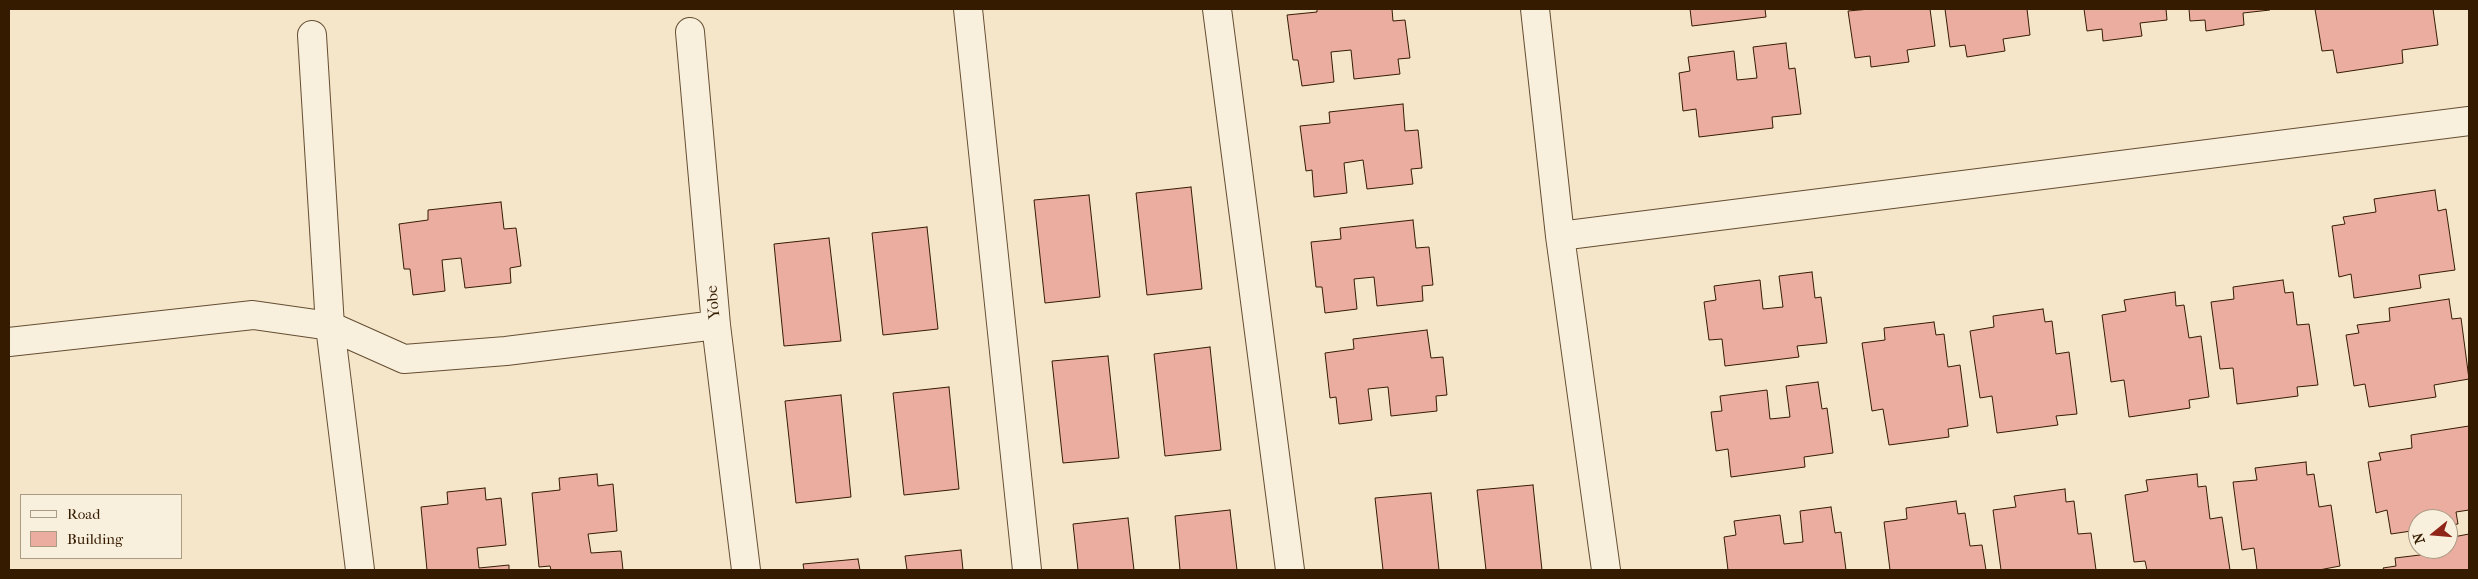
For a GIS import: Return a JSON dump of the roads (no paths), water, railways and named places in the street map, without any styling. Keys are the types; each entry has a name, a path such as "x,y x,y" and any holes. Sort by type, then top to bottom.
{"street":[{"path":"968,9 1027,570"},
{"path":"1217,9 1290,570"},
{"path":"1535,9 1560,236 1606,570"},
{"name":"Yobe","path":"690,32 716,325 746,570"},
{"path":"312,35 330,326 360,570"},
{"path":"1560,236 2469,121"},
{"path":"9,342 253,315 330,326 404,359 506,351 716,325"}]}
